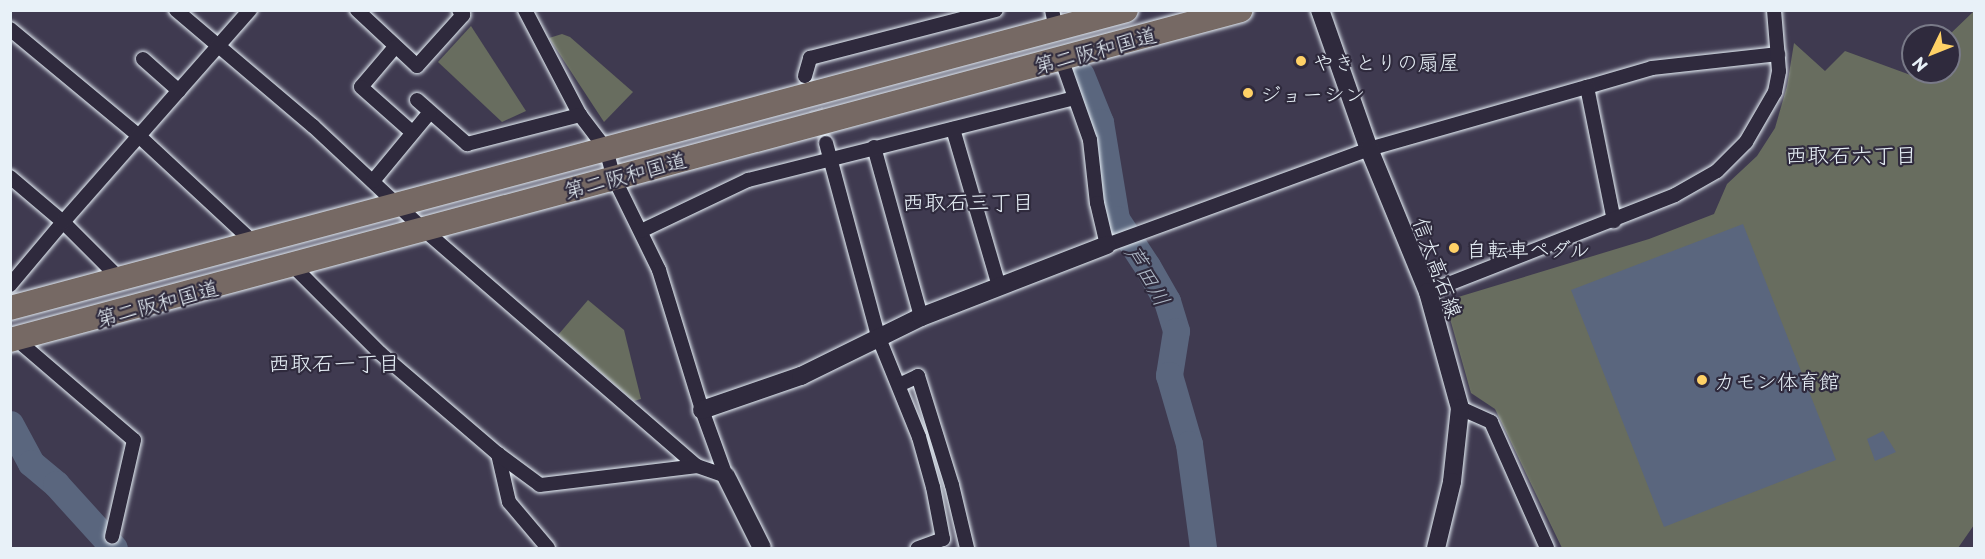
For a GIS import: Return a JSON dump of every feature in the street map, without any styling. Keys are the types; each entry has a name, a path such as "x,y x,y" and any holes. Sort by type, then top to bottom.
{"highway":[{"name":"第二阪和国道","path":"10,308 606,149 1054,20 1126,10"},
{"name":"第二阪和国道","path":"13,339 1241,10"}],"main road":[{"name":"信太高石線","path":"1320,10 1369,149 1428,292 1460,408 1452,482 1437,549"},
{"path":"702,410 817,370 878,336 921,317 1113,242"},
{"path":"726,476 762,549"}],"street":[{"path":"176,10 313,126 423,229 697,466 726,476"},
{"path":"10,285 250,10"},
{"path":"357,10 417,66 463,15 459,10"},
{"path":"525,10 580,115 606,149 614,177 659,270 702,410 726,476"},
{"path":"805,76 810,58 996,10"},
{"path":"1428,292 1614,221 1697,184 1717,171 1746,142 1774,92 1779,71 1774,10"},
{"path":"10,29 140,136 254,243"},
{"path":"395,47 361,87 413,133"},
{"path":"1061,58 1090,140 1097,203 1113,242 1369,149 1652,68 1778,54"},
{"path":"143,59 179,91"},
{"path":"1587,87 1614,221"},
{"path":"641,231 748,180 1074,98"},
{"path":"417,100 466,144 580,115"},
{"path":"373,181 430,112"},
{"path":"953,129 999,286"},
{"path":"826,143 878,336 899,385 930,477 943,539 918,549"},
{"path":"874,147 921,317"},
{"path":"10,177 63,222 120,279"},
{"path":"292,266 380,353 498,454 540,485 697,466"},
{"path":"13,339 134,440 112,537"},
{"path":"899,385 918,376 952,485 967,549"},
{"path":"1460,408 1491,422 1547,549"},
{"path":"498,454 509,502 548,549"}],"green space":[{"path":"1974,11 1974,525 1958,548 1562,548 1495,409 1471,393 1445,301 1649,239 1714,214 1727,184 1757,156 1775,128 1787,86 1794,43 1825,71 1845,51 1901,72 1901,84 1961,84 1960,24"},
{"path":"471,26 526,111 502,122 438,62"},
{"path":"562,34 570,37 633,92 604,122 549,38"},
{"path":"588,300 624,330 641,399 634,401 558,335"}],"water":[{"name":"カモン体育館","path":"1743,224 1836,460 1664,527 1571,290"},
{"path":"1883,431 1896,452 1875,461 1867,439"}],"waterway":[{"name":"芦田川","path":"1081,75 1100,122 1116,219 1167,301 1176,331 1169,375 1189,444 1203,548"},
{"path":"10,424 31,463 56,484 114,548"}],"tunnel":[{"path":"810,89 826,143"}],"place":[{"name":"やきとりの扇屋","path":"1301,61"},
{"name":"ジョーシン","path":"1248,93"},
{"name":"自転車ペダル","path":"1454,248"},
{"name":"カモン体育館","path":"1702,380"}],"district":[{"name":"西取石六丁目","path":"1851,154"},
{"name":"西取石三丁目","path":"968,201"},
{"name":"西取石一丁目","path":"334,362"}]}
